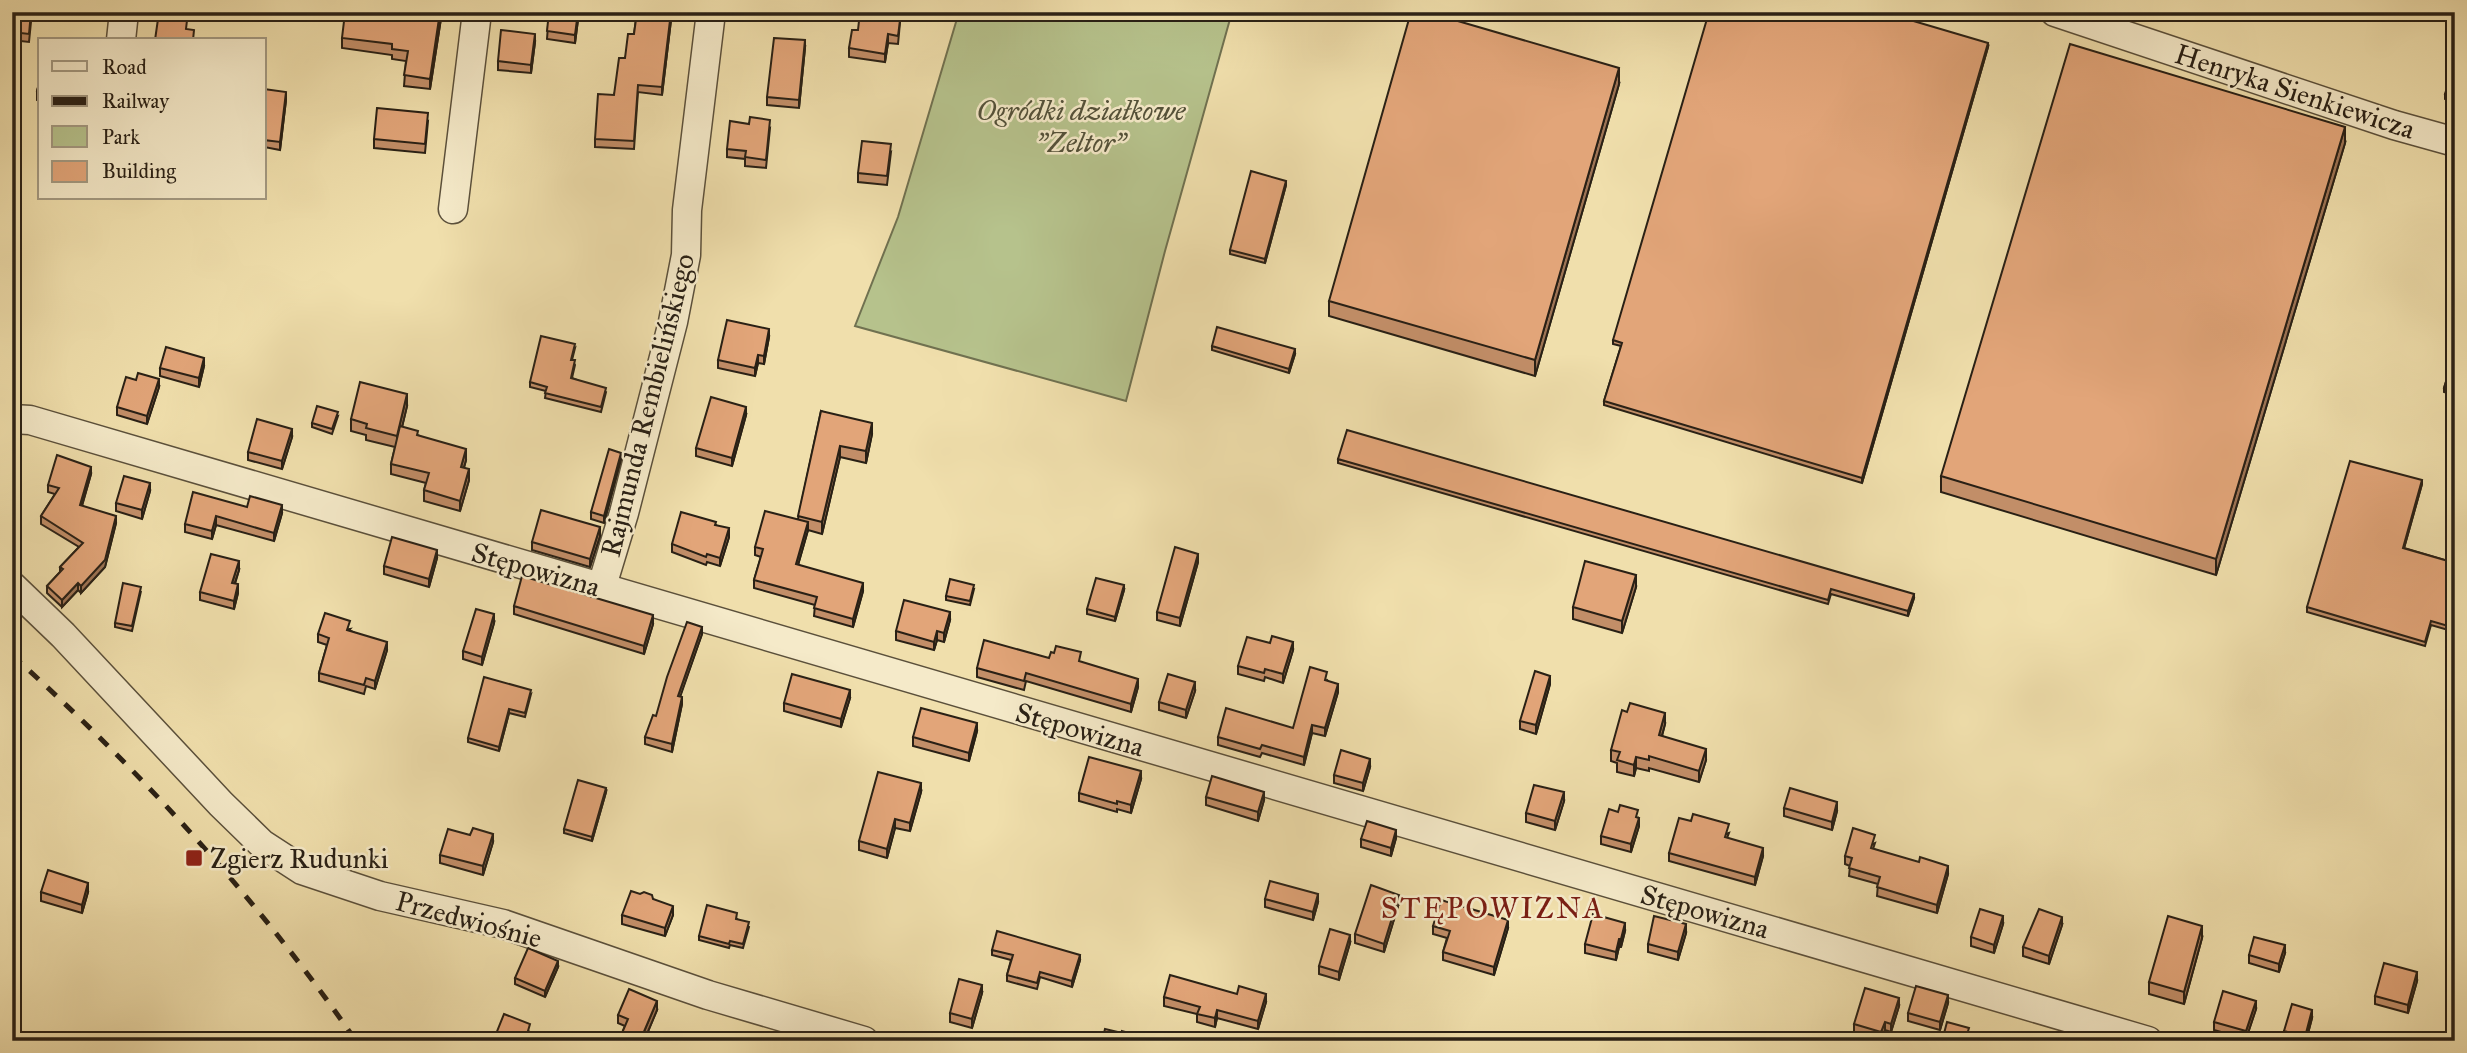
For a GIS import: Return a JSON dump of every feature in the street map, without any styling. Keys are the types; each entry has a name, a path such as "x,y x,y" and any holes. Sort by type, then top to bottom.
{"street":[{"path":"121,38 124,12"},
{"path":"453,209 477,12"},
{"name":"Rajmunda Rembielińskiego","path":"601,589 676,309 686,255 687,210 711,12"},
{"name":"Henryka Sienkiewicza","path":"2056,12 2455,142"},
{"name":"Stępowizna","path":"12,419 30,420 2148,1041"},
{"name":"Przedwiośnie","path":"12,586 63,635 228,811 262,844 302,870 380,896 503,924 708,995 864,1041"}],"green space":[{"name":"Ogródki działkowe \"Zeltor\"","path":"959,12 1232,12 1126,401 855,326 898,217"}],"building":[{"path":"12,12 31,12 29,34 12,32"},
{"path":"159,12 188,12 186,29 194,30 193,38 155,38"},
{"path":"365,12 393,16 393,12 440,12 430,79 404,75 408,51 392,49 392,44 342,38 345,13"},
{"path":"549,12 578,12 575,35 547,31"},
{"path":"637,12 671,12 662,87 638,85 634,141 595,139 598,94 614,95 619,58 625,58 628,34 634,34"},
{"path":"860,12 901,12 898,36 888,34 885,54 849,48 852,30 858,30"},
{"path":"1411,12 1427,12 1619,68 1535,360 1329,301"},
{"path":"1709,12 1883,12 1988,43 1862,478 1604,401 1622,343 1613,340"},
{"path":"501,30 535,34 531,65 498,61"},
{"path":"774,38 805,40 799,100 767,97"},
{"path":"2070,44 2345,127 2216,559 1941,476"},
{"path":"2450,78 2455,79 2455,97 2445,94"},
{"path":"266,89 286,92 280,142 266,140"},
{"path":"377,108 428,113 425,144 374,139"},
{"path":"750,117 770,120 766,160 745,157 746,151 727,149 730,121 749,124"},
{"path":"862,141 891,144 887,176 858,173"},
{"path":"1251,171 1286,181 1265,259 1230,250"},
{"path":"727,320 769,329 764,356 758,355 755,368 718,360"},
{"path":"1217,327 1295,349 1289,369 1212,346"},
{"path":"541,336 575,344 571,360 575,360 571,378 606,388 601,407 545,393 547,387 530,382"},
{"path":"166,347 204,358 199,378 160,368"},
{"path":"2455,353 2455,391 2444,388"},
{"path":"138,373 159,379 147,416 117,407 126,377 136,380"},
{"path":"360,382 407,394 397,436 366,428 367,424 351,419"},
{"path":"711,397 746,407 732,458 696,448"},
{"path":"317,406 338,412 332,429 312,423"},
{"path":"821,411 872,423 866,451 840,446 822,522 798,516"},
{"path":"257,419 292,429 282,461 248,452"},
{"path":"400,426 418,431 417,435 466,449 461,467 469,469 460,501 424,490 429,473 391,464"},
{"path":"1347,430 1914,594 1908,611 1831,589 1828,600 1338,459"},
{"path":"609,449 621,453 604,516 591,512"},
{"path":"57,455 91,467 80,505 116,516 105,560 81,586 78,583 62,600 47,586 63,569 60,567 83,543 41,516 59,488 48,485"},
{"path":"2350,461 2422,480 2403,548 2455,563 2455,628 2431,621 2425,642 2307,607"},
{"path":"124,476 150,483 142,510 116,503"},
{"path":"193,492 247,507 250,496 282,505 274,533 216,516 212,531 185,524"},
{"path":"541,510 600,527 590,559 532,542"},
{"path":"765,511 808,522 796,564 863,583 853,619 814,608 817,597 754,580 763,549 755,547"},
{"path":"681,512 729,528 720,558 707,554 706,557 672,544"},
{"path":"392,537 437,550 429,579 384,566"},
{"path":"1175,547 1198,554 1180,618 1157,612"},
{"path":"211,554 239,561 232,583 238,584 234,601 200,592"},
{"path":"1585,561 1636,575 1622,621 1573,607"},
{"path":"522,576 653,615 644,646 514,606"},
{"path":"1096,578 1124,585 1115,617 1087,609"},
{"path":"950,579 974,585 970,601 946,596"},
{"path":"123,583 141,587 132,626 115,623"},
{"path":"904,600 950,612 944,633 937,631 934,642 896,631"},
{"path":"476,609 494,614 482,657 463,651"},
{"path":"325,613 350,621 347,630 387,642 375,681 366,678 364,685 319,673 329,638 318,634"},
{"path":"687,622 702,627 678,696 682,697 672,744 645,737 653,715 656,716"},
{"path":"1272,636 1293,642 1283,674 1265,669 1264,673 1238,666 1247,637 1270,643"},
{"path":"984,640 1049,658 1056,646 1081,652 1079,661 1138,679 1131,704 1026,673 1024,681 977,668"},
{"path":"1310,667 1327,672 1325,680 1338,684 1325,728 1312,725 1304,757 1262,745 1260,749 1218,737 1226,708 1293,728"},
{"path":"1535,671 1550,676 1536,725 1520,721"},
{"path":"792,674 850,690 841,719 784,703"},
{"path":"1168,674 1195,682 1186,710 1159,702"},
{"path":"484,677 531,690 525,713 509,709 499,747 468,738"},
{"path":"1630,703 1665,713 1659,735 1706,749 1699,771 1649,756 1649,760 1636,757 1634,765 1617,760 1620,752 1611,750 1622,710 1627,712"},
{"path":"921,708 977,723 969,753 913,737"},
{"path":"1341,750 1370,759 1363,783 1334,775"},
{"path":"1089,757 1141,771 1131,805 1117,801 1117,804 1079,793"},
{"path":"878,772 921,783 910,823 895,819 887,849 859,841"},
{"path":"1212,776 1264,792 1258,812 1206,797"},
{"path":"578,780 606,788 592,837 564,829"},
{"path":"1534,785 1564,792 1555,821 1526,813"},
{"path":"1790,788 1837,802 1832,822 1784,808"},
{"path":"1620,805 1638,810 1636,817 1639,818 1631,844 1601,836 1609,809 1618,812"},
{"path":"1693,814 1729,824 1725,837 1763,848 1755,877 1669,853 1679,818 1691,821"},
{"path":"1367,821 1396,830 1391,848 1361,839"},
{"path":"473,828 493,834 483,866 440,855 448,829 470,835"},
{"path":"1853,828 1875,835 1871,848 1919,862 1920,857 1948,866 1937,905 1877,887 1880,877 1849,868 1852,858 1845,856"},
{"path":"48,870 88,883 82,905 41,892"},
{"path":"1270,881 1318,894 1313,912 1265,899"},
{"path":"1371,885 1399,895 1384,944 1355,934"},
{"path":"631,891 640,894 644,892 652,895 653,899 673,906 665,928 622,915"},
{"path":"1441,900 1508,920 1494,967 1443,952 1450,931 1433,926"},
{"path":"707,905 737,913 736,919 749,922 743,944 730,941 729,944 699,936"},
{"path":"1980,909 2003,916 1994,945 1971,937"},
{"path":"2039,909 2062,917 2049,956 2023,947"},
{"path":"1593,914 1625,923 1616,952 1585,944"},
{"path":"1654,916 1686,924 1678,952 1648,944"},
{"path":"2168,916 2202,926 2184,992 2149,982"},
{"path":"1330,929 1350,935 1339,972 1319,966"},
{"path":"997,931 1080,955 1072,981 1040,972 1037,983 1007,975 1013,955 992,950"},
{"path":"2254,937 2285,945 2279,964 2249,955"},
{"path":"528,948 558,961 545,991 515,978"},
{"path":"2384,963 2417,972 2408,1005 2375,996"},
{"path":"1170,975 1237,994 1239,986 1266,994 1258,1021 1217,1010 1215,1018 1197,1014 1200,1007 1164,997"},
{"path":"959,979 982,985 972,1019 950,1013"},
{"path":"1916,986 1948,995 1940,1022 1908,1013"},
{"path":"1865,988 1899,998 1891,1024 1885,1022 1881,1032 1854,1024"},
{"path":"629,989 657,1001 640,1041 622,1033 628,1019 618,1015"},
{"path":"2223,991 2256,1001 2246,1031 2214,1022"},
{"path":"2292,1004 2312,1010 2305,1037 2284,1031"},
{"path":"504,1014 530,1024 528,1031 532,1033 529,1041 510,1041 496,1034"},
{"path":"1947,1022 1969,1028 1965,1041 1942,1041"},
{"path":"1105,1029 1122,1031 1158,1041 1102,1041"},
{"path":"2426,1033 2454,1041 2424,1041"}],"railway":[{"path":"12,655 106,744 195,838 279,937 356,1041"}],"place":[{"name":"Zgierz Rudunki","path":"194,858"}],"district":[{"name":"STĘPOWIZNA","path":"1493,908"}]}
